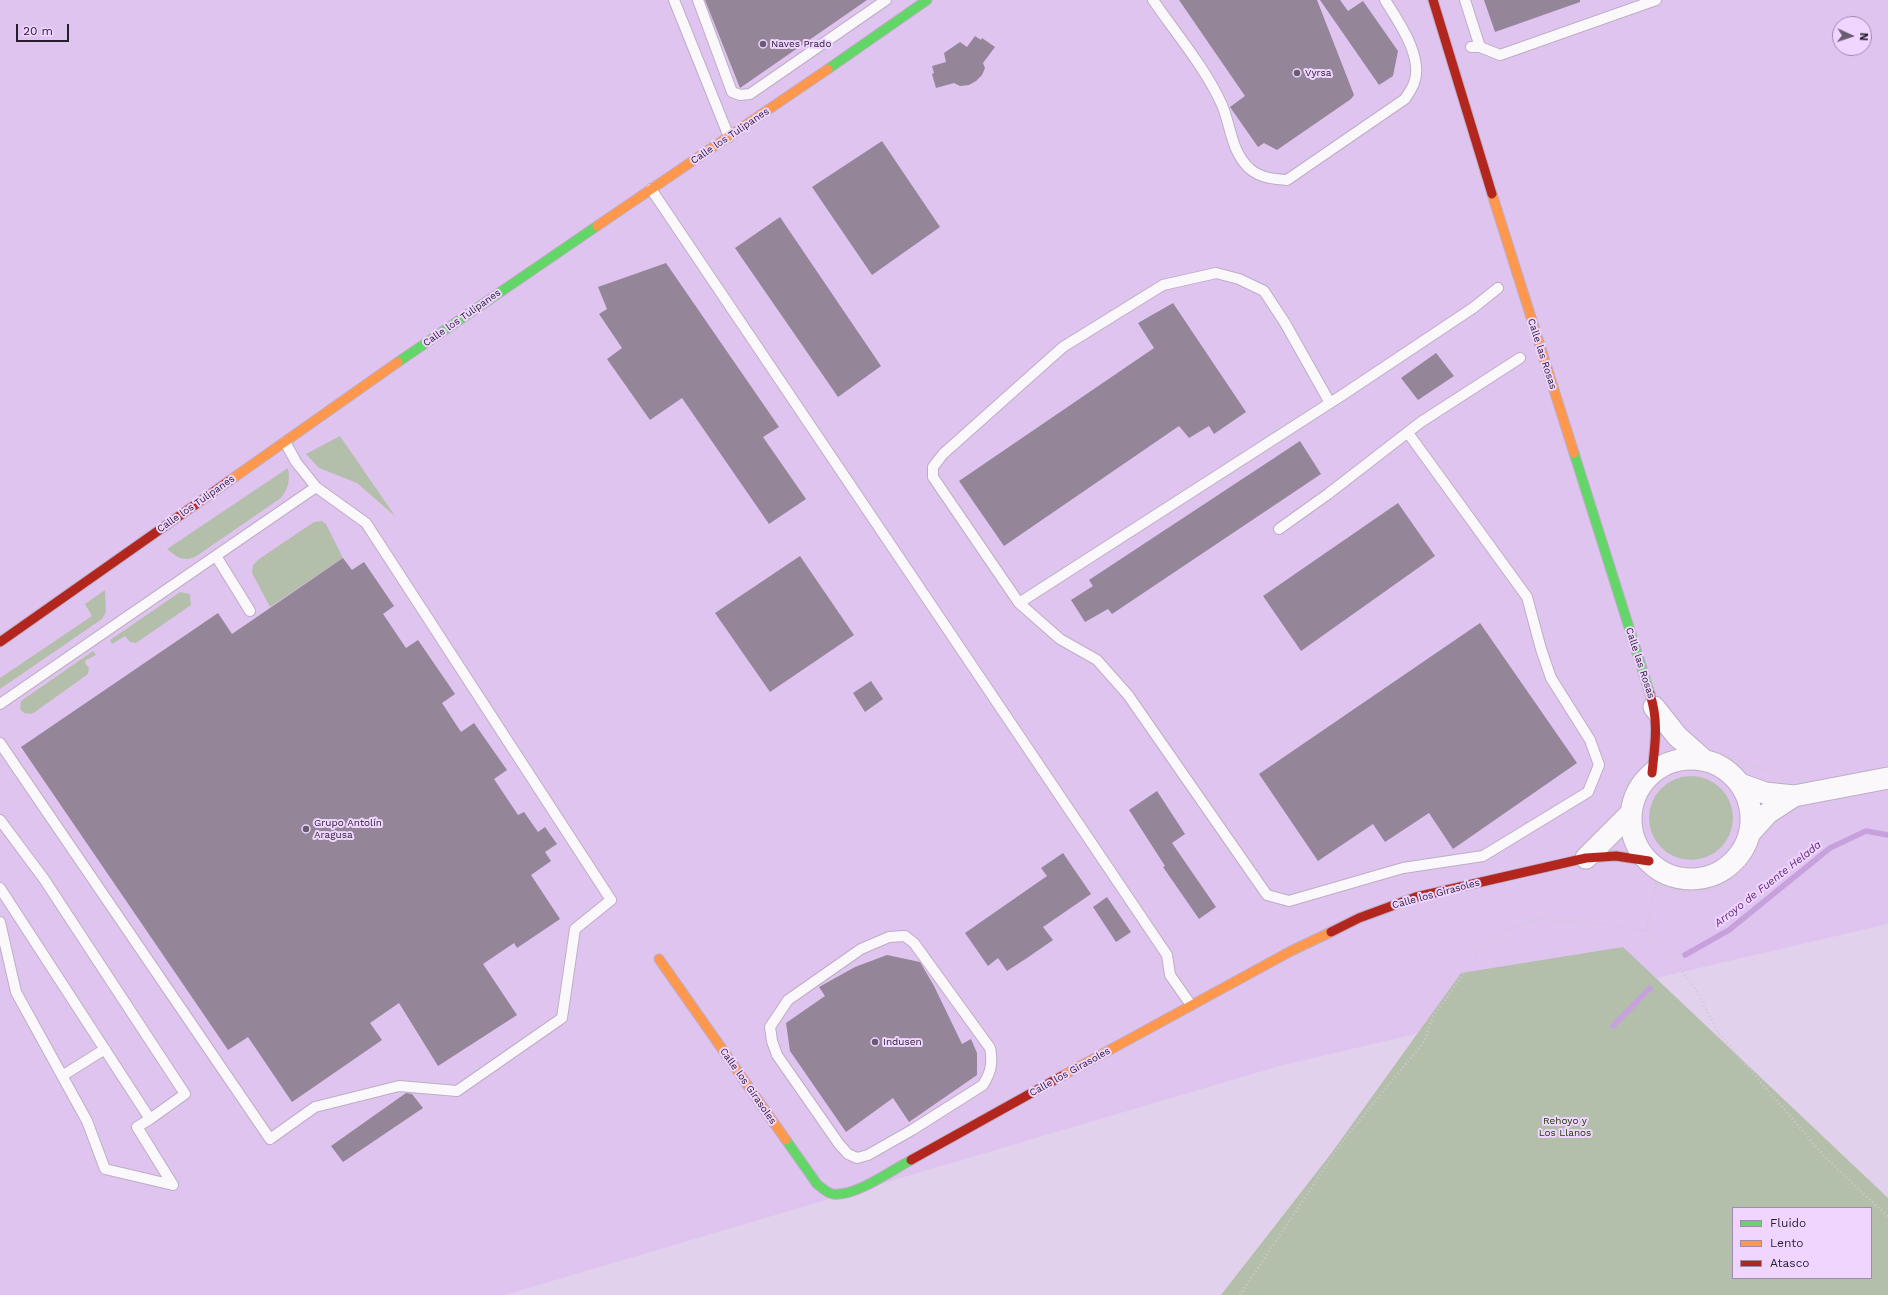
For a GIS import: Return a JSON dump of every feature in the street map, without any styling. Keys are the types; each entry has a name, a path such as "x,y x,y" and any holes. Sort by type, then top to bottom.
{"street":[{"name":"Calle los Tulipanes","path":"0,642 500,292 729,137 927,0"},
{"name":"Calle las Rosas","path":"1433,0 1512,257 1654,707 1657,731 1642,773"},
{"name":"Calle las Rosas","path":"1654,707 1678,736 1711,756"},
{"path":"1586,858 1626,806 1635,798 1642,785 1642,773 1686,759 1711,756 1718,765 1730,773 1740,784 1746,795 1750,808 1752,842"},
{"path":"1740,784 1765,793 1794,796 1888,778"},
{"path":"1626,806 1638,847 1653,874 1695,879 1713,875 1730,866 1742,851 1752,842 1768,813 1794,796"},
{"name":"Calle los Girasoles","path":"659,959 817,1184 823,1191 840,1195 862,1187 1191,1005 1291,951 1359,918 1423,895 1586,858 1616,856 1653,874"}],"lane":[{"path":"674,0 729,137"},
{"path":"698,0 732,92 740,96 750,94 886,0"},
{"path":"1153,0 1208,80 1222,105 1236,150 1250,168 1268,179 1287,180 1405,99 1415,82 1415,64 1409,39 1385,0"},
{"path":"1465,0 1476,47 1500,55 1656,0"},
{"path":"652,189 1167,955 1170,975 1191,1005"},
{"path":"1330,403 1285,323 1264,291 1239,278 1216,273 1163,285 1063,347 943,454 933,466 933,477 1019,603 1060,639 1097,660 1128,694 1267,895 1289,901 1403,868 1483,856 1588,792 1599,765 1590,740 1551,678 1541,649 1528,597 1408,433"},
{"path":"1019,603 1330,403 1473,308 1498,288"},
{"path":"1279,529 1408,433 1520,358"},
{"path":"0,743 270,1139 315,1107 399,1086 457,1091 562,1018 575,929 611,900 366,523 316,487 296,462 285,442"},
{"path":"0,704 316,487"},
{"path":"216,556 250,611"},
{"path":"0,820 44,879 185,1094 137,1127 173,1186 105,1169 87,1121 16,992 0,922"},
{"path":"0,888 150,1118"},
{"path":"905,936 914,944 990,1048 992,1061 990,1074 983,1085 912,1130 870,1159 857,1158 848,1154 839,1144 778,1055 772,1040 770,1027 788,1000 861,949 889,937 905,936"},
{"path":"62,1076 105,1049"}],"path":[{"path":"1711,756 1787,775"},
{"path":"1626,806 1642,773"},
{"path":"1646,930 1653,874 1682,892 1702,891 1726,883 1740,869 1752,842"},
{"path":"1240,1295 1342,1142 1424,1042 1432,1018 1485,944 1509,929 1539,920 1611,925 1646,930 1659,942 1695,988 1718,1032 1825,1157 1888,1217"}],"shaded area":[{"path":"0,0 1888,0 1888,924 1283,1065 505,1295 0,1295"}],"green space":[{"path":"340,436 395,516 357,483 319,468 306,454"},
{"path":"288,468 288,484 281,498 195,557 183,559 167,549"},
{"path":"322,521 326,524 343,558 270,607 252,573 253,565 259,559 314,522"},
{"path":"105,590 106,612 102,619 0,689 0,678 92,616 85,604"},
{"path":"180,592 190,594 191,605 136,643 130,642 125,636 112,644 110,640"},
{"path":"93,651 96,655 86,660 85,663 89,668 88,674 35,712 31,714 24,713 20,709 21,701"},
{"path":"1691,776 1699,777 1714,783 1726,795 1732,810 1732,826 1726,841 1714,853 1699,859 1691,860 1683,859 1668,853 1656,841 1650,826 1649,818 1650,810 1656,795 1668,783 1683,777"},
{"name":"Rehoyo y Los Llanos","path":"1623,947 1888,1198 1888,1295 1221,1295 1330,1155 1461,973"}],"building":[{"name":"Naves Prado","path":"705,0 867,0 740,88"},
{"name":"Vyrsa","path":"1179,0 1317,0 1354,95 1351,99 1277,150 1264,143 1258,147 1230,107 1245,96"},
{"path":"1320,0 1340,0 1348,11 1363,1 1398,51 1393,76 1379,85"},
{"path":"1484,0 1580,0 1580,2 1495,32"},
{"path":"975,36 981,40 982,38 995,47 983,63 985,68 982,75 969,85 960,86 954,83 936,88 932,74 934,73 932,66 946,62 944,53 960,42 967,47"},
{"path":"882,141 940,227 872,275 812,187"},
{"path":"780,217 881,366 838,397 735,248"},
{"path":"666,263 779,427 763,437 806,499 769,524 682,398 650,420 607,359 622,348 599,314 607,309 598,287"},
{"path":"1173,303 1246,412 1214,434 1209,426 1189,438 1179,426 1004,546 959,481 1154,348 1138,323"},
{"path":"1436,353 1454,376 1418,400 1401,378"},
{"path":"1300,441 1321,474 1112,614 1108,609 1085,622 1071,600 1093,586 1089,580"},
{"path":"1398,503 1435,556 1301,651 1263,596"},
{"path":"800,556 854,635 770,692 715,613"},
{"name":"Grupo Antolín Aragusa","path":"343,558 352,570 364,562 394,606 383,614 406,648 418,640 455,694 442,703 461,732 474,723 507,770 494,779 518,815 524,812 538,832 545,827 557,844 545,852 551,861 531,875 560,919 517,948 514,943 483,964 517,1015 438,1066 399,1003 370,1023 382,1040 292,1102 248,1037 228,1050 21,747 218,613 232,634"},
{"path":"1480,623 1577,763 1453,849 1429,813 1385,842 1373,824 1318,861 1259,774"},
{"path":"871,681 883,699 865,712 853,693"},
{"path":"1157,791 1185,834 1172,843 1216,907 1199,919 1163,867 1165,866 1129,810"},
{"path":"1063,853 1091,894 1043,927 1053,940 1007,971 998,958 988,966 965,933 1047,876 1041,868"},
{"path":"1107,897 1131,932 1116,942 1093,907"},
{"name":"Indusen","path":"887,955 920,962 934,986 962,1044 971,1039 977,1053 977,1075 909,1122 893,1098 846,1132 790,1051 786,1023 825,996 819,987 855,967"},
{"path":"406,1093 412,1094 423,1108 343,1162 331,1146"}],"waterway":[{"name":"Arroyo de Fuente Helada","path":"1685,955 1729,930 1830,848 1866,831 1888,835"},
{"name":"Arroyo de Fuente Helada","path":"1613,1026 1650,988"}],"traffic: fast":[{"path":"828,69 927,0"},
{"path":"398,362 597,226"},
{"path":"1574,453 1650,694"},
{"path":"786,1140 817,1184 833,1194 842,1194 862,1187 911,1160"}],"traffic: slow":[{"path":"597,226 828,69"},
{"path":"1492,194 1574,453"},
{"path":"229,481 398,362"},
{"path":"1062,1076 1291,951 1331,932"},
{"path":"659,959 786,1140"}],"traffic: jam":[{"path":"1433,0 1492,194"},
{"path":"0,642 229,481"},
{"path":"1650,694 1655,714 1655,743 1652,773"},
{"path":"1331,932 1359,918 1416,897 1586,858 1616,856 1649,861"},
{"path":"911,1160 1062,1076"}],"place":[{"name":"Naves Prado","path":"763,44"},
{"name":"Vyrsa","path":"1297,73"},
{"name":"Grupo Antolín Aragusa","path":"306,829"},
{"name":"Indusen","path":"875,1042"}]}
